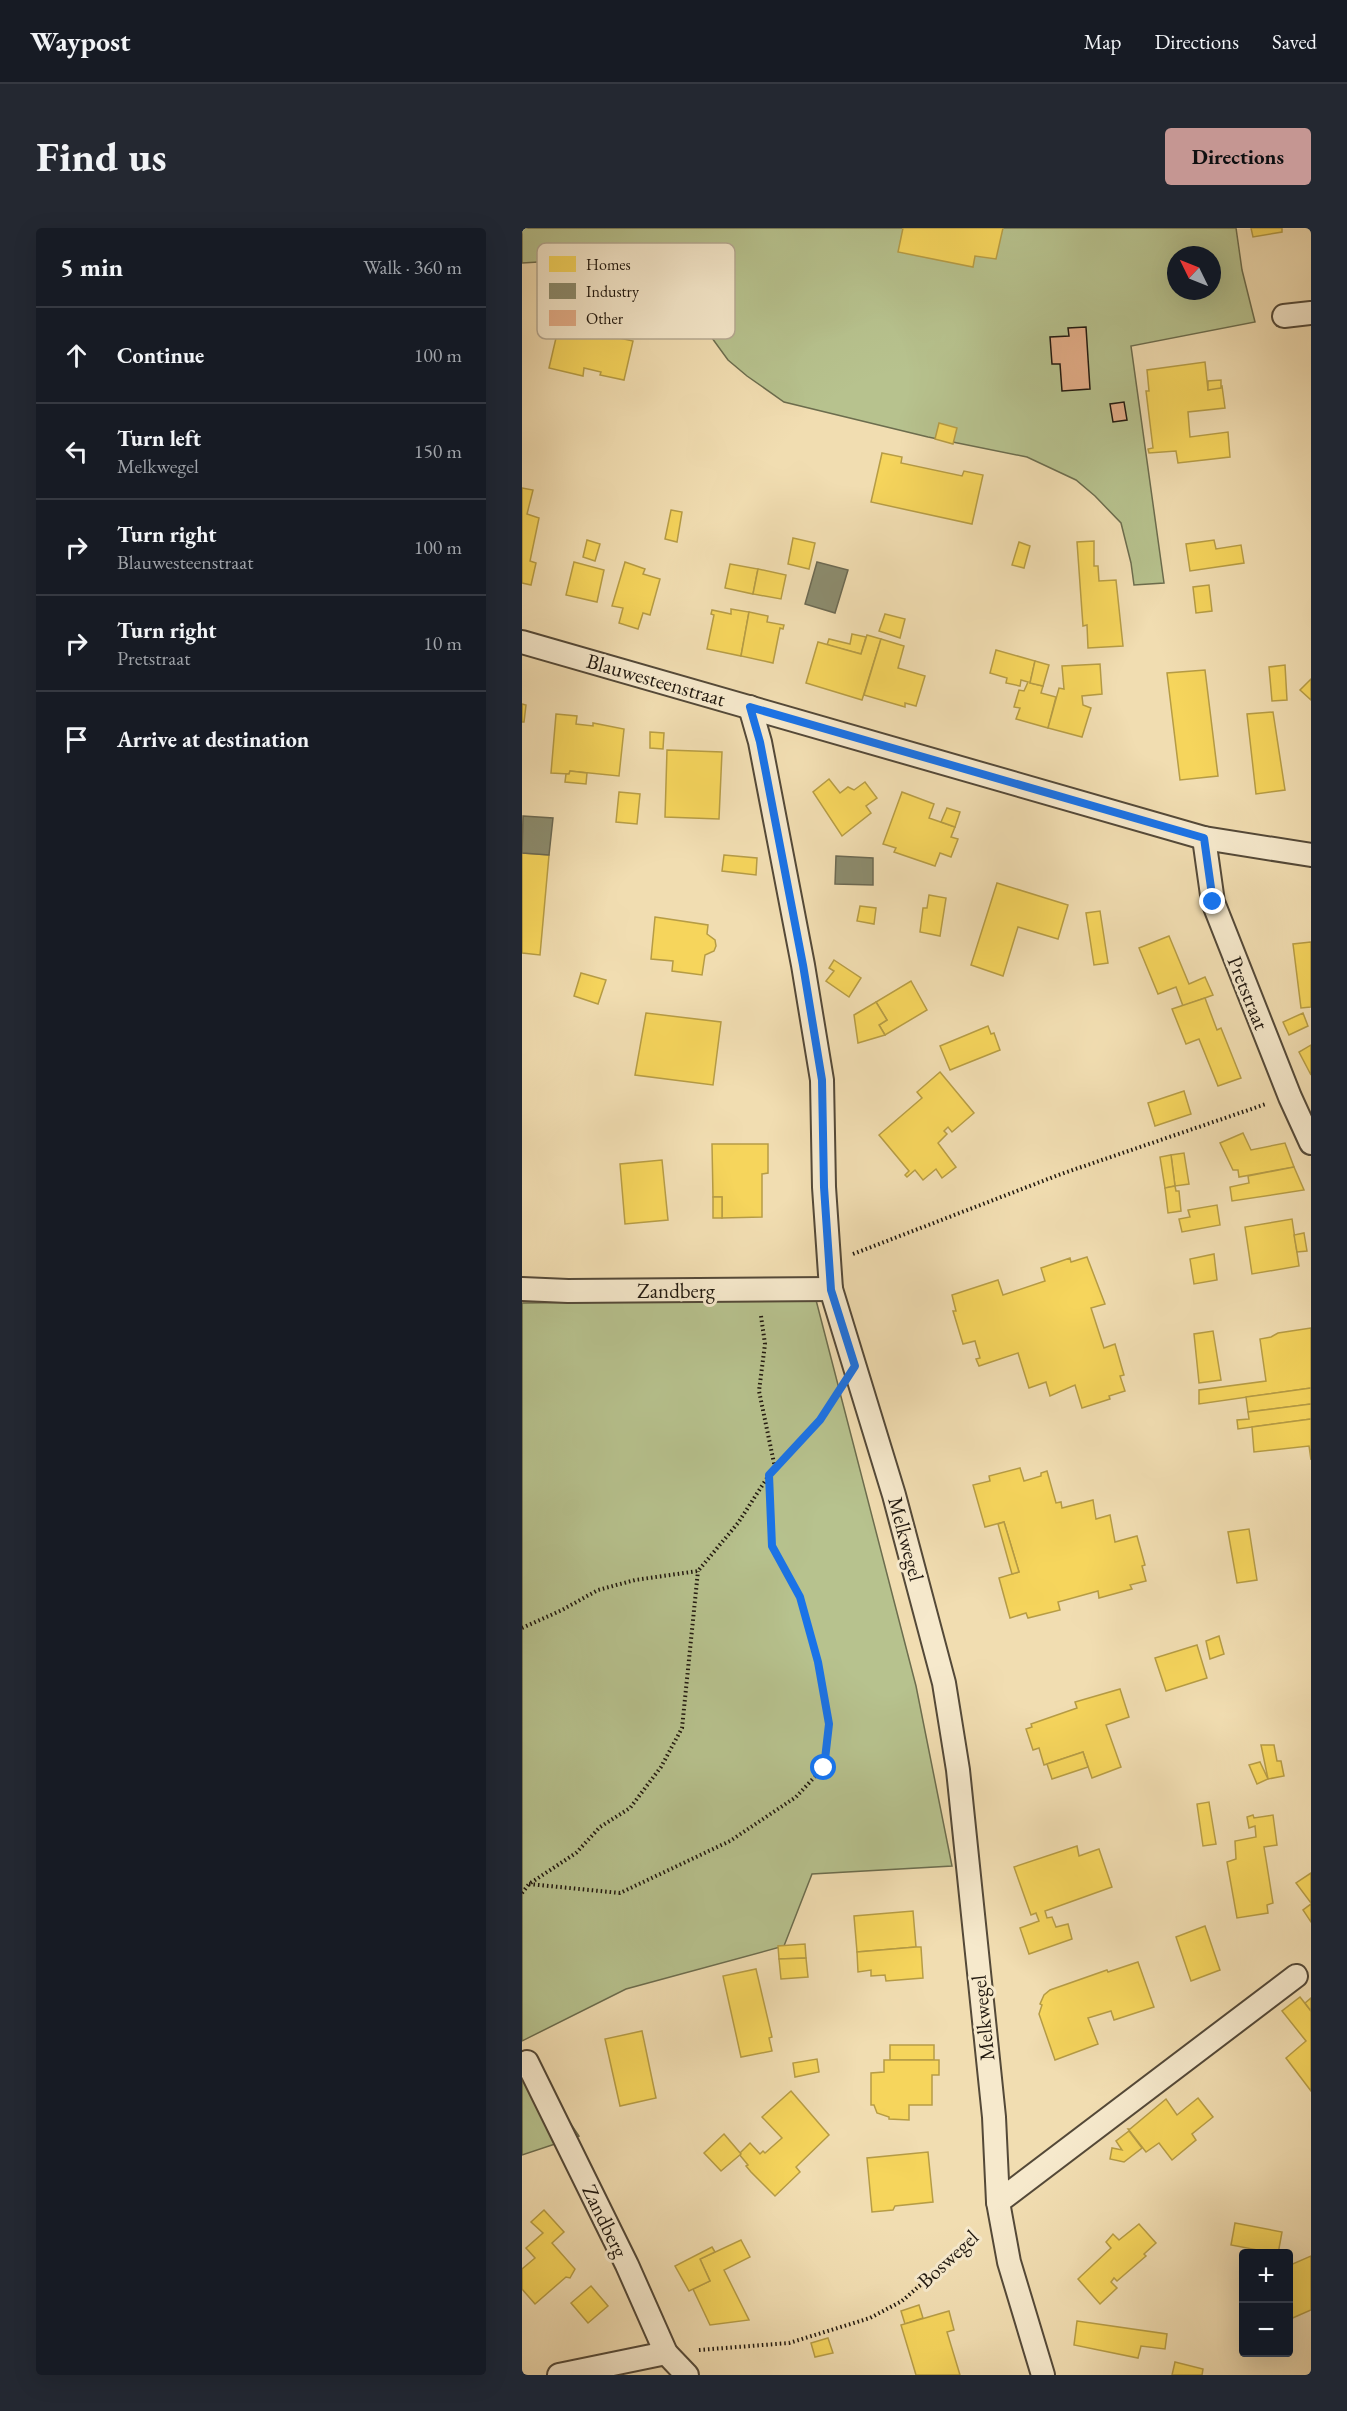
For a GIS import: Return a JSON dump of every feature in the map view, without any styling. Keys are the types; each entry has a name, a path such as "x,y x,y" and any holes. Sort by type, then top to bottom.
{"street":[{"path":"1284,316 1311,313"},
{"name":"Blauwesteenstraat","path":"522,642 1204,838 1311,855"},
{"name":"Melkwegel","path":"750,707 760,742 803,965 822,1080 828,1263 831,1290 894,1495 944,1683 958,1770 994,2117 998,2202 1009,2262 1043,2375"},
{"name":"Pretstraat","path":"1204,838 1213,902 1290,1097 1311,1143"},
{"name":"Zandberg","path":"522,1289 568,1292 831,1290"},
{"path":"998,2202 1296,1976"},
{"name":"Zandberg","path":"527,2062 627,2265 666,2353 687,2375"},
{"path":"559,2375 666,2353"}],"path":[{"path":"828,1263 1060,1174 1290,1097"},
{"path":"756,1290 765,1344 759,1391 775,1469"},
{"path":"522,1893 529,1884 576,1853 600,1827 630,1808 661,1767 682,1728 698,1570 738,1523 769,1475 820,1420 855,1366"},
{"path":"529,1884 620,1893 730,1841 796,1797 824,1768 829,1724 818,1662 800,1597 772,1546 769,1475"},
{"path":"522,1628 598,1590 634,1580 698,1570"},
{"name":"Boswegel","path":"666,2353 789,2343 870,2318 902,2301 976,2237 998,2202"}],"green space":[{"path":"522,228 1236,228 1242,270 1255,322 1131,346 1164,583 1134,585 1121,523 1076,480 1027,457 928,437 784,402 728,360 713,339 735,339 735,243 537,243 537,262 522,263"},
{"path":"816,1300 916,1686 952,1866 812,1874 784,1946 626,1989 522,2041 522,1303"},
{"path":"522,2052 579,2136 522,2155"}],"building: Homes":[{"path":"903,228 1003,228 996,259 975,256 973,267 898,252"},
{"path":"1251,228 1282,228 1282,232 1253,237"},
{"path":"556,339 633,341 624,380 600,375 601,372 584,368 583,376 549,368"},
{"path":"1205,362 1208,390 1222,386 1225,408 1188,412 1190,437 1228,432 1230,457 1178,463 1176,451 1149,453 1148,449 1153,448 1146,391 1149,391 1147,370"},
{"path":"1221,380 1221,388 1208,390 1208,381"},
{"path":"939,423 957,428 953,444 935,439"},
{"path":"882,453 902,457 901,463 962,476 964,471 983,475 972,524 871,502"},
{"path":"522,488 533,490 527,514 539,518 530,561 536,563 531,585 522,583"},
{"path":"671,510 682,512 677,542 665,539"},
{"path":"793,538 815,543 809,569 788,564"},
{"path":"587,540 600,544 595,561 583,557"},
{"path":"1214,540 1216,549 1241,545 1244,563 1190,571 1186,544"},
{"path":"1094,541 1094,566 1098,566 1099,581 1116,580 1123,646 1088,648 1087,625 1083,626 1077,542"},
{"path":"1019,542 1030,546 1024,568 1012,565"},
{"path":"574,562 604,570 597,602 566,595"},
{"path":"625,562 645,569 643,574 660,579 650,615 643,613 638,629 619,623 623,608 612,606"},
{"path":"730,564 758,569 753,594 725,588"},
{"path":"758,569 786,575 781,599 753,594"},
{"path":"1209,585 1212,611 1196,613 1193,587"},
{"path":"731,609 749,612 741,656 707,649 714,615 711,614 712,610 731,614"},
{"path":"749,612 768,616 767,622 784,625 783,629 780,628 773,663 741,656"},
{"path":"885,614 905,619 900,638 879,631"},
{"path":"852,634 866,637 861,654 827,645 829,639 850,644"},
{"path":"867,635 881,639 862,700 806,683 818,642 861,654"},
{"path":"881,639 904,646 898,668 925,676 916,706 905,703 905,707 864,695"},
{"path":"996,650 1035,661 1030,683 1043,686 1041,693 1056,697 1048,728 1016,719 1020,708 1014,707 1019,690 1024,691 1028,682 1021,680 1020,686 1006,683 1007,678 990,673"},
{"path":"1035,661 1049,665 1043,686 1030,683"},
{"path":"1100,664 1102,694 1082,696 1083,705 1091,708 1082,737 1048,728 1059,688 1064,689 1062,666"},
{"path":"1285,665 1287,700 1272,701 1269,667"},
{"path":"1205,670 1218,776 1180,780 1167,673"},
{"path":"1311,679 1311,700 1300,690"},
{"path":"522,704 526,705 524,722 522,722"},
{"path":"1273,712 1285,790 1256,794 1247,714"},
{"path":"556,714 577,716 576,724 593,726 593,723 624,729 619,776 570,771 569,774 551,773"},
{"path":"650,732 664,733 663,749 650,748"},
{"path":"667,750 722,752 719,819 665,817"},
{"path":"570,771 587,773 586,784 565,782 566,774"},
{"path":"829,779 840,793 848,787 854,790 865,782 877,798 866,806 871,813 842,836 813,792"},
{"path":"619,792 640,794 637,824 616,822"},
{"path":"902,792 934,804 929,818 955,827 951,837 958,839 951,857 940,853 935,866 894,852 896,848 883,844"},
{"path":"947,808 960,812 955,827 941,822"},
{"path":"522,853 549,855 540,955 522,953"},
{"path":"724,855 757,858 756,875 722,871"},
{"path":"997,883 1068,905 1058,939 1018,927 1003,976 971,965"},
{"path":"929,895 946,898 940,936 920,932 923,908 927,908"},
{"path":"860,906 876,908 874,924 857,921"},
{"path":"1100,911 1108,963 1094,965 1086,913"},
{"path":"655,917 708,925 707,934 715,940 716,946 714,951 705,955 702,975 672,971 673,961 651,959"},
{"path":"1169,936 1189,984 1205,977 1213,995 1183,1006 1176,987 1158,994 1139,948"},
{"path":"1311,942 1311,1007 1301,1008 1293,944"},
{"path":"834,960 861,978 849,997 826,981 834,971 829,968"},
{"path":"581,973 606,980 598,1004 574,996"},
{"path":"911,981 927,1010 885,1035 879,1025 887,1020 876,1002"},
{"path":"1205,998 1217,1030 1221,1028 1241,1078 1218,1086 1199,1039 1186,1044 1172,1009"},
{"path":"876,1002 887,1020 879,1025 885,1035 858,1043 854,1015"},
{"path":"646,1013 721,1022 713,1085 635,1075"},
{"path":"1303,1013 1308,1026 1289,1035 1283,1022"},
{"path":"988,1026 991,1034 994,1033 1000,1050 950,1070 940,1046"},
{"path":"1311,1045 1311,1075 1299,1052"},
{"path":"940,1072 974,1113 952,1132 948,1127 944,1131 947,1134 938,1143 956,1167 942,1178 936,1169 923,1180 915,1170 907,1177 905,1175 909,1171 879,1135 922,1098 917,1092"},
{"path":"1184,1091 1191,1114 1155,1126 1148,1103"},
{"path":"1243,1133 1251,1150 1285,1143 1294,1167 1239,1177 1238,1170 1233,1170 1220,1143"},
{"path":"712,1144 768,1144 768,1173 762,1174 762,1217 722,1218 722,1197 713,1197"},
{"path":"1184,1153 1189,1184 1175,1186 1171,1155"},
{"path":"1171,1155 1175,1186 1165,1188 1160,1157"},
{"path":"662,1160 668,1220 625,1224 620,1164"},
{"path":"1294,1167 1304,1190 1232,1201 1230,1187 1249,1183 1248,1176"},
{"path":"1175,1186 1176,1191 1179,1191 1181,1211 1168,1213 1165,1188"},
{"path":"713,1197 722,1197 722,1218 713,1218"},
{"path":"1217,1205 1220,1225 1182,1232 1179,1219 1190,1217 1188,1210"},
{"path":"1292,1219 1299,1266 1252,1274 1245,1227"},
{"path":"1304,1233 1307,1251 1297,1252 1294,1235"},
{"path":"1214,1254 1217,1280 1194,1284 1190,1259"},
{"path":"1087,1257 1105,1304 1091,1308 1104,1348 1115,1344 1124,1375 1120,1376 1125,1391 1109,1396 1110,1399 1082,1408 1075,1385 1050,1396 1046,1382 1029,1388 1018,1353 979,1366 976,1359 980,1358 975,1341 963,1344 953,1311 956,1311 952,1295 998,1280 1003,1295 1045,1281 1041,1268 1070,1258 1071,1262"},
{"path":"1311,1328 1311,1388 1199,1404 1199,1390 1266,1381 1260,1339 1278,1333"},
{"path":"1213,1331 1221,1380 1199,1383 1194,1334"},
{"path":"1311,1388 1311,1404 1248,1412 1246,1397"},
{"path":"1311,1404 1311,1419 1238,1429 1237,1420 1249,1419 1248,1412"},
{"path":"1311,1419 1311,1460 1309,1446 1254,1452 1252,1427"},
{"path":"1020,1468 1024,1481 1041,1476 1041,1473 1047,1471 1056,1503 1061,1502 1062,1508 1093,1500 1096,1519 1110,1515 1115,1542 1137,1536 1145,1565 1142,1566 1146,1581 1130,1585 1132,1589 1099,1598 1098,1591 1058,1602 1060,1610 1028,1618 1026,1613 1010,1618 999,1578 1019,1572 1004,1522 985,1527 973,1485 990,1481 989,1476"},
{"path":"1004,1522 1019,1572 1012,1574 998,1524"},
{"path":"1249,1529 1257,1580 1237,1583 1228,1532"},
{"path":"1219,1636 1224,1654 1210,1659 1206,1641"},
{"path":"1197,1645 1207,1678 1166,1691 1155,1658"},
{"path":"1120,1689 1129,1717 1106,1725 1121,1767 1092,1778 1083,1752 1044,1765 1039,1748 1033,1750 1026,1729 1032,1727 1031,1724 1077,1708 1075,1702"},
{"path":"1261,1745 1274,1745 1277,1761 1281,1761 1284,1776 1268,1779"},
{"path":"1083,1752 1088,1767 1052,1779 1047,1764"},
{"path":"1260,1762 1268,1779 1257,1784 1249,1765"},
{"path":"1209,1802 1216,1844 1203,1846 1197,1804"},
{"path":"1253,1815 1254,1818 1273,1815 1277,1845 1264,1847 1273,1903 1267,1905 1268,1913 1237,1918 1227,1862 1236,1859 1235,1841 1256,1837 1255,1826 1249,1828 1247,1817"},
{"path":"1077,1846 1079,1856 1099,1849 1112,1887 1045,1911 1047,1918 1052,1917 1056,1927 1068,1924 1072,1939 1029,1954 1020,1928 1039,1921 1036,1913 1031,1915 1014,1867"},
{"path":"1311,1873 1311,1903 1296,1883"},
{"path":"1311,1904 1311,1922 1303,1910"},
{"path":"913,1911 916,1947 857,1952 854,1916"},
{"path":"1205,1926 1220,1970 1191,1981 1176,1937"},
{"path":"805,1944 806,1958 779,1959 778,1946"},
{"path":"921,1947 923,1978 886,1981 885,1975 871,1976 871,1970 858,1972 857,1952"},
{"path":"806,1958 808,1977 781,1979 779,1959"},
{"path":"1138,1962 1154,2007 1114,2020 1111,2011 1088,2018 1098,2044 1055,2060 1039,2014 1044,1995 1050,1990"},
{"path":"756,1969 772,2037 769,2038 772,2051 741,2057 723,1976"},
{"path":"1300,1997 1311,2011 1311,2091 1286,2058 1306,2041 1282,2011"},
{"path":"1311,1998 1311,2011 1305,2003"},
{"path":"642,2031 656,2098 620,2106 605,2039"},
{"path":"890,2045 934,2045 934,2060 890,2060"},
{"path":"817,2059 819,2072 795,2077 793,2063"},
{"path":"884,2060 939,2060 939,2075 932,2075 932,2105 909,2105 909,2120 889,2119 877,2113 874,2105 871,2105 871,2073 884,2072"},
{"path":"791,2091 829,2135 796,2167 800,2172 775,2196 751,2172 739,2154 750,2143 760,2154 763,2151 765,2153 782,2138 762,2117"},
{"path":"1198,2098 1213,2117 1192,2134 1196,2140 1172,2160 1159,2143 1146,2152 1128,2129 1166,2099 1177,2115"},
{"path":"1129,2131 1142,2148 1124,2162 1110,2159 1112,2148 1122,2150 1116,2141"},
{"path":"724,2134 741,2154 721,2171 704,2153"},
{"path":"928,2152 933,2202 895,2206 893,2210 872,2212 867,2158"},
{"path":"544,2210 564,2232 552,2243 575,2269 570,2278 566,2277 535,2304 522,2289 522,2269 535,2258 526,2248 543,2233 531,2222"},
{"path":"1235,2223 1282,2232 1279,2249 1252,2249 1231,2245"},
{"path":"1139,2224 1156,2243 1144,2254 1146,2256 1117,2281 1114,2278 1111,2282 1117,2288 1100,2304 1078,2279 1111,2248 1106,2242 1113,2234 1119,2240"},
{"path":"741,2240 750,2257 724,2270 749,2320 710,2325 693,2289 710,2281 700,2259"},
{"path":"712,2247 715,2252 700,2259 710,2281 689,2291 675,2266"},
{"path":"1311,2256 1311,2310 1293,2318 1293,2303 1293,2264"},
{"path":"591,2286 608,2306 588,2323 571,2303"},
{"path":"919,2305 923,2318 905,2324 901,2311"},
{"path":"949,2311 954,2330 947,2332 960,2375 916,2375 901,2325"},
{"path":"1077,2321 1167,2334 1165,2349 1141,2346 1138,2358 1074,2345"},
{"path":"828,2338 833,2353 815,2357 811,2343"},
{"path":"1175,2362 1203,2369 1202,2375 1172,2375"}],"building: Industry":[{"path":"817,562 848,570 835,613 805,604"},
{"path":"523,816 553,818 549,855 522,853"},
{"path":"836,856 873,858 873,885 835,884"}],"building: Other":[{"path":"1086,327 1090,389 1062,391 1060,364 1052,364 1050,337 1069,336 1068,328"},
{"path":"1124,402 1127,420 1113,422 1110,404"}],"route":[{"path":"824,1768 829,1724 818,1662 800,1597 772,1546 769,1475 820,1420 855,1366 831,1290 824,1187 822,1080 803,965 760,742 750,707 1204,838 1213,902"}]}
